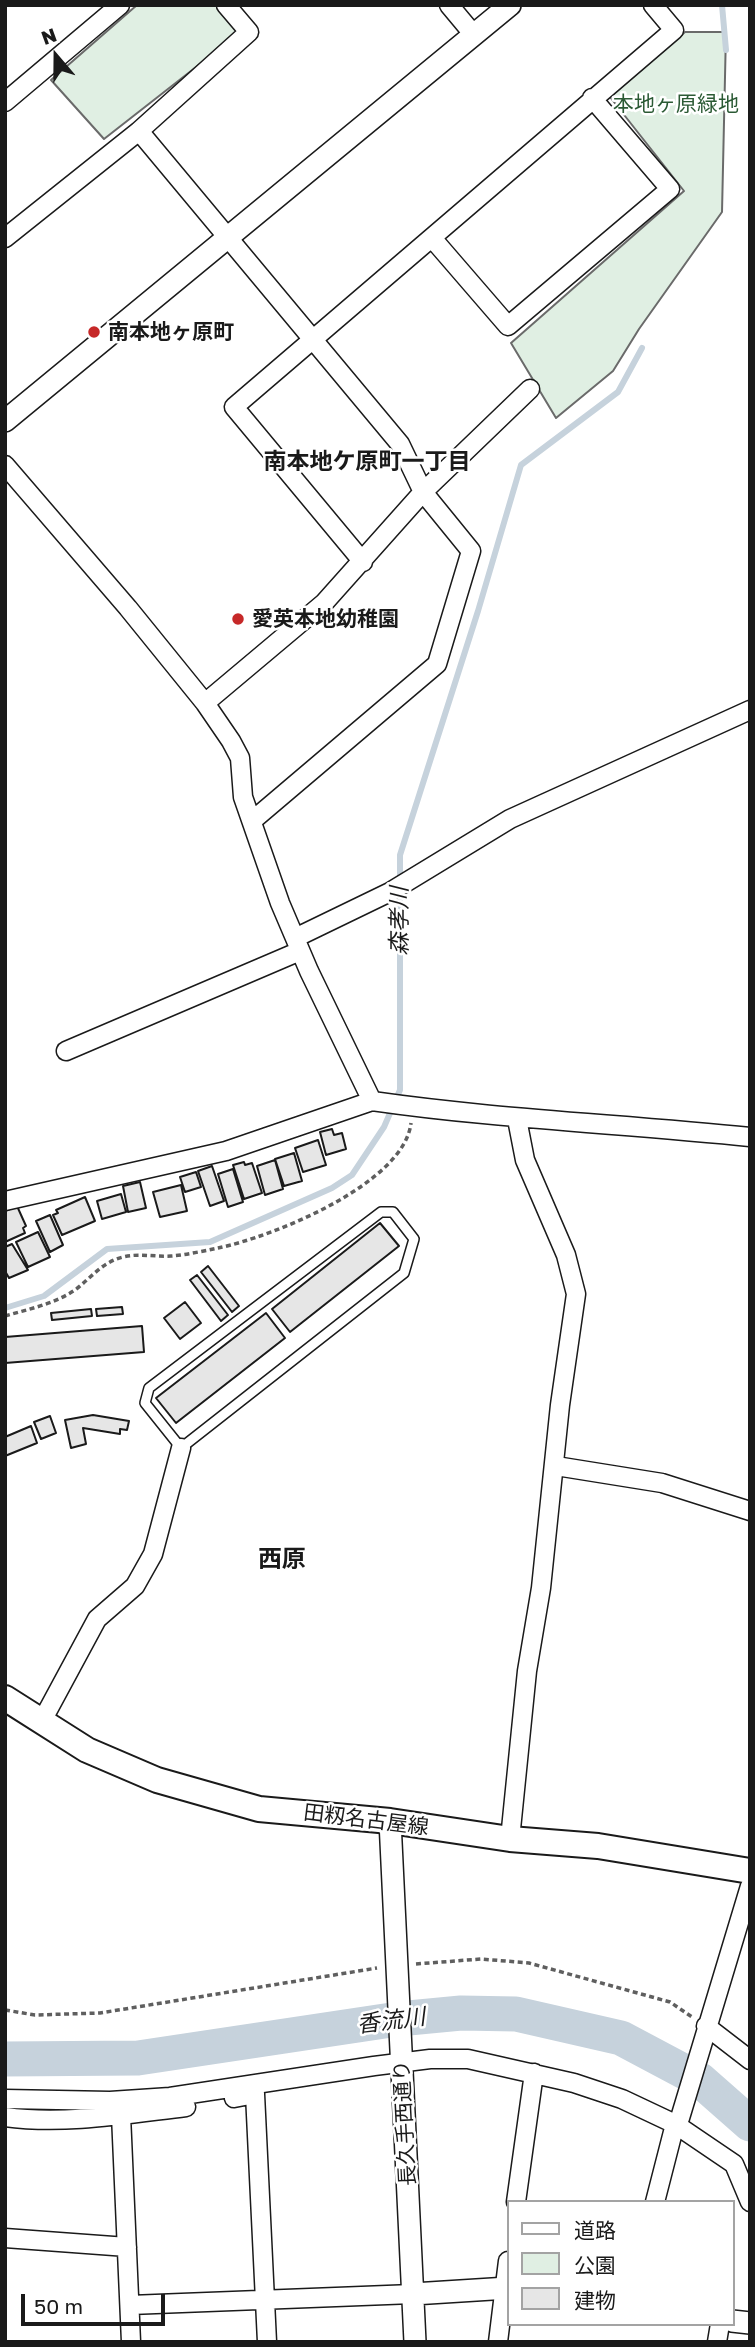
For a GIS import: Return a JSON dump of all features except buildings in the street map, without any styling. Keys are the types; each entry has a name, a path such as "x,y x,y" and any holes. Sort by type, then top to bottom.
{"main road":[{"name":"田籾名古屋線","path":"5,1698 87,1750 183,1787 259,1809 390,1821 510,1839 598,1846 750,1871"}],"street":[{"path":"5,102 120,5"},
{"path":"5,238 138,131 249,32 226,5"},
{"path":"449,5 474,35"},
{"path":"5,421 228,240 509,5"},
{"path":"363,562 234,407 674,30 653,5"},
{"path":"432,238 508,326 670,189 592,98"},
{"path":"138,131 400,444 423,492 471,551 437,664 251,821"},
{"path":"205,703 324,603 423,492 530,389"},
{"path":"5,465 205,703 240,758 243,797 298,945 377,1102"},
{"path":"66,1051 298,945 510,819 750,710"},
{"path":"5,1201 226,1151 377,1102 517,1119 750,1137"},
{"path":"510,1839 527,1671 556,1466 560,1405 576,1294 566,1255 525,1160 517,1119"},
{"path":"41,1721 97,1619 135,1586 153,1554 181,1448"},
{"path":"556,1466 662,1483 750,1511"},
{"name":"長久手西通り","path":"390,1821 415,2342"},
{"path":"656,2200 677,2121 750,1886"},
{"path":"705,2030 750,2060"},
{"path":"5,2099 110,2101 170,2097 402,2058 468,2059 534,2073 622,2099 677,2121 734,2164 750,2202"},
{"path":"516,2200 534,2073"},
{"path":"5,2117 26,2120 121,2115 255,2094 267,2342"},
{"path":"121,2115 131,2342"},
{"path":"5,2238 127,2247"},
{"path":"130,2305 265,2302 506,2288 498,2342"}],"lane":[{"path":"380,1212 393,1212 414,1239 404,1273 181,1448 145,1403 149,1388 380,1212"}],"path":[{"path":"5,1316 49,1304 75,1290 100,1267 120,1257 171,1256 221,1248 332,1205 374,1179 410,1136 413,1106"},
{"path":"5,2010 35,2015 100,2012 481,1959 529,1963 670,2002 705,2030"}],"green space":[{"path":"137,5 217,5 236,29 237,35 104,139 51,80"},
{"name":"本地ヶ原緑地","path":"685,32 726,32 722,212 639,329 613,371 556,418 511,343 684,191 610,97"}],"waterway":[{"name":"森孝川","path":"722,5 726,50"},
{"name":"森孝川","path":"5,1308 44,1296 107,1249 210,1242 332,1188 352,1175 384,1127 400,1090 400,855 478,611 521,465 618,392 642,348"},
{"name":"香流川","path":"5,2059 138,2058 398,2019 461,2013 516,2014 621,2038 700,2080 750,2124"}],"place":[{"name":"南本地ヶ原町","path":"94,332"},
{"name":"愛英本地幼稚園","path":"238,619"}],"district":[{"name":"南本地ケ原町一丁目","path":"367,462"},
{"name":"西原","path":"282,1559"}]}
